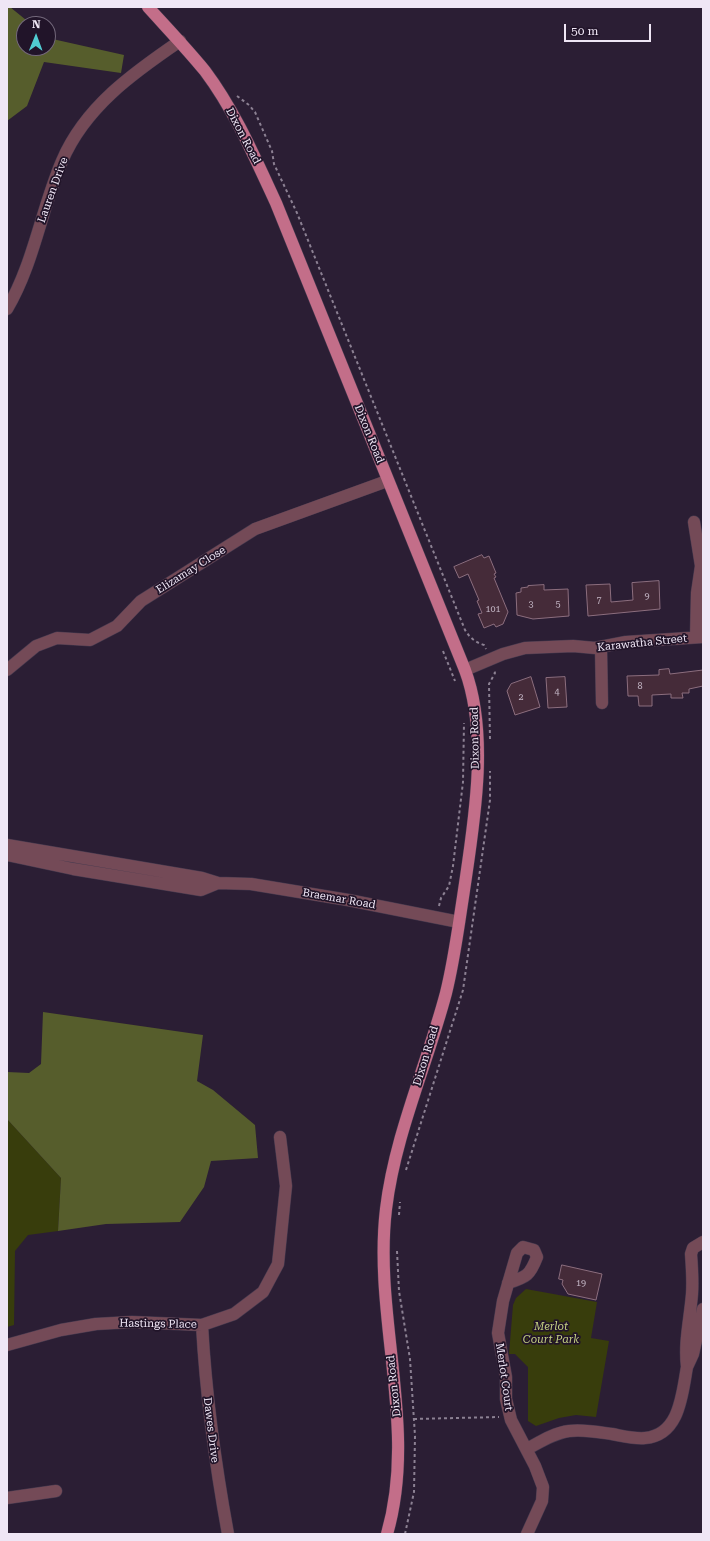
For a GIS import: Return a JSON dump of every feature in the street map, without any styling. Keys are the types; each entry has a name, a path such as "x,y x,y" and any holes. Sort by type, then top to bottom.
{"main road":[{"name":"Dixon Road","path":"148,7 180,41 217,90 250,148 276,203 465,670 476,709 478,748 474,809 459,922 446,994 399,1142 386,1209 383,1239 383,1279 397,1415 398,1449 397,1484 387,1534"}],"street":[{"name":"Lauren Drive","path":"7,309 16,294 33,251 62,160 81,128 109,94 137,71 180,41"},
{"name":"Elizamay Close","path":"7,670 36,646 57,638 90,640 117,626 141,601 255,529 387,480"},
{"path":"694,522 701,566 696,593 699,637"},
{"name":"Karawatha Street","path":"465,670 503,654 525,648 573,646 601,648 626,642 699,637"},
{"path":"601,648 602,703"},
{"name":"Braemar Road","path":"7,845 202,878 218,883 258,886 348,900 459,922"},
{"name":"Braemar Road","path":"7,855 73,869 201,890 218,883"},
{"name":"Hastings Place","path":"7,1345 61,1330 96,1324 132,1322 202,1325 234,1314 263,1292 278,1264 286,1186 280,1137"},
{"path":"687,1367 685,1352 692,1294 691,1254 693,1248 703,1242"},
{"name":"Merlot Court","path":"508,1283 503,1300 499,1326 500,1348 506,1377 508,1409 511,1420 542,1481 544,1494 527,1534"},
{"path":"527,1449 554,1435 570,1430 586,1430 637,1438 655,1436 668,1427 676,1416 680,1404 687,1367 693,1354 703,1309"},
{"name":"Dawes Drive","path":"202,1325 208,1408 216,1467 228,1534"},
{"path":"7,1498 56,1491"}],"path":[{"path":"217,90 239,97 255,112 272,151 274,164 296,213 465,630 476,642 484,644 486,649"},
{"path":"443,651 456,686"},
{"path":"490,746 489,684 495,673 494,670"},
{"path":"439,906 441,898 449,886 458,828 463,777 464,719"},
{"path":"406,1171 463,990 490,800 490,769"},
{"path":"398,1216 400,1201"},
{"path":"396,1245 399,1291 410,1360 414,1419 414,1492 405,1534"},
{"path":"414,1419 501,1417"}],"green space":[{"path":"7,7 10,7 21,16 16,16 16,56 56,56 56,40 124,55 121,73 44,62 27,106 7,121"},
{"path":"43,1012 203,1035 197,1081 213,1090 255,1125 258,1158 211,1161 204,1187 180,1222 106,1224 58,1231 61,1178 7,1119 7,1072 29,1073 41,1064"},
{"path":"7,1119 61,1178 58,1231 28,1235 15,1251 14,1325 7,1327"},
{"name":"Merlot Court Park","path":"526,1289 597,1302 591,1338 609,1341 596,1417 576,1415 559,1418 536,1426 528,1421 528,1367 515,1354 509,1354 513,1305 516,1298"}],"building":[{"path":"482,555 484,558 489,556 496,573 494,574 496,577 494,578 508,612 503,624 496,627 494,624 484,628 478,614 482,613 477,601 479,600 468,574 459,578 454,567"},
{"path":"659,581 660,609 588,616 586,585 610,584 611,602 633,600 632,583"},
{"path":"544,585 544,590 568,589 569,616 533,619 517,615 516,593 521,592 521,588 528,586"},
{"path":"669,669 670,674 703,670 703,686 689,689 689,693 682,693 683,698 671,698 671,694 652,695 652,706 639,706 638,696 628,696 627,676 659,675 659,670"},
{"path":"531,677 540,707 515,715 507,691 511,684"},
{"path":"565,677 567,707 548,708 546,678"},
{"path":"562,1265 602,1274 596,1300 568,1294 562,1284 563,1280 559,1279"}]}
